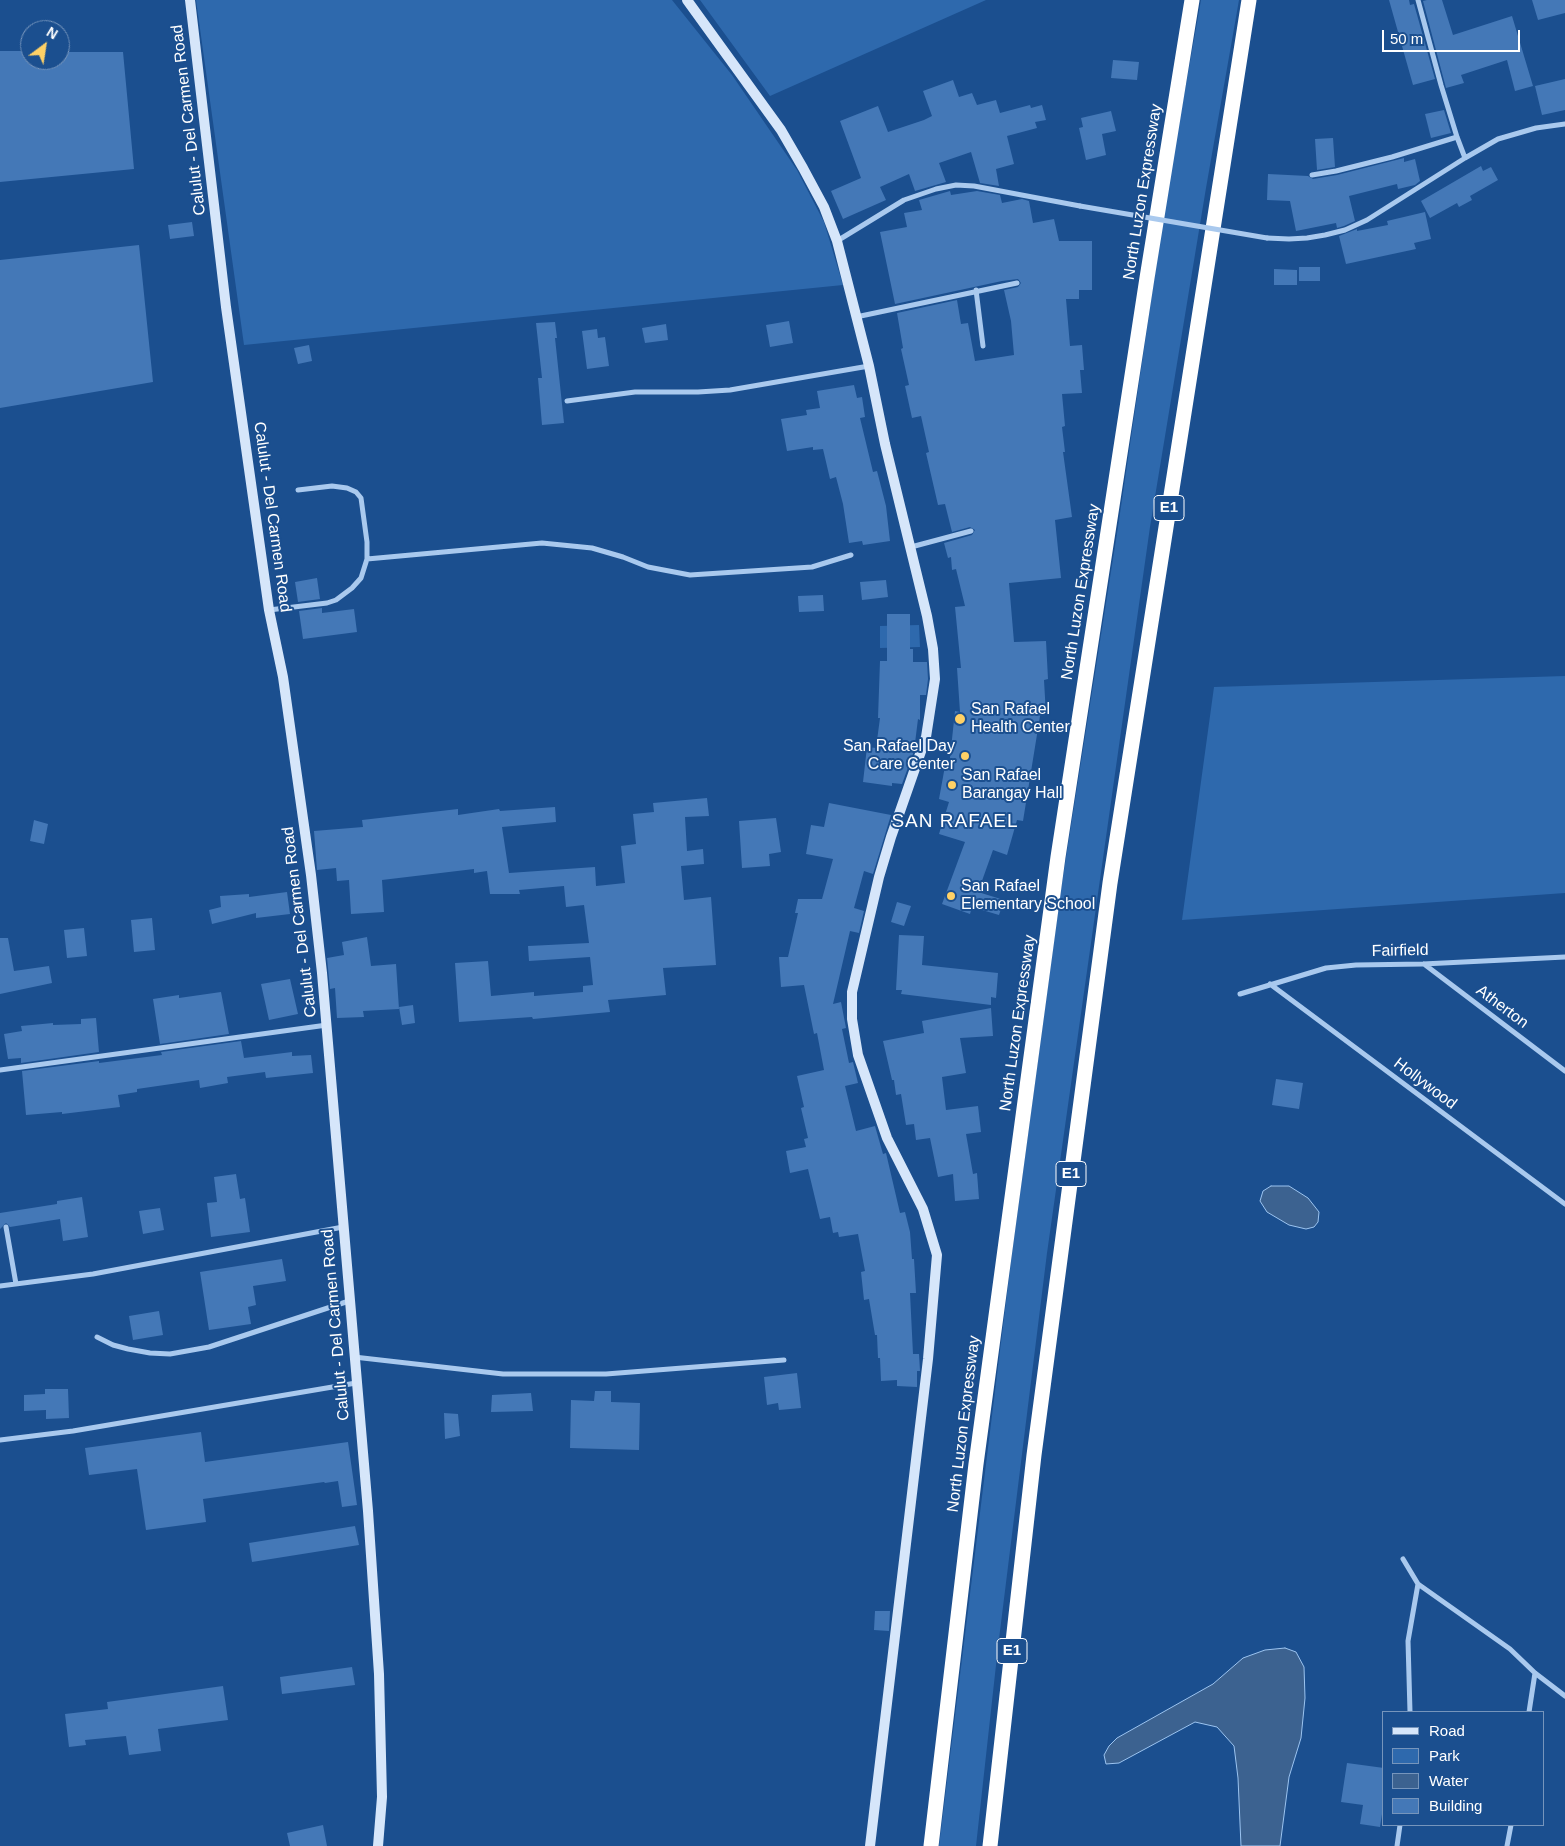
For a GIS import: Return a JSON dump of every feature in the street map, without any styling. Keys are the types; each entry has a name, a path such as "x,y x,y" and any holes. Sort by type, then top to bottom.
{"highway":[{"name":"North Luzon Expressway","path":"931,1846 976,1464 1058,857 1147,278 1192,0"},
{"name":"E1","path":"990,1846 1034,1455 1110,883 1249,0"}],"street":[{"name":"Calulut - Del Carmen Road","path":"190,0 226,307 269,610 283,677 310,865 327,1024 380,1674 382,1797 378,1846"},
{"path":"687,0 781,130 804,168 824,207 837,241 869,366 885,444 927,616 935,679 926,737 891,838 868,919 852,992 852,1020 858,1055 887,1138 923,1210 932,1233 937,1255 928,1359 870,1846"},
{"path":"1418,0 1457,137 1465,158"},
{"path":"837,241 904,200 936,189 956,185 974,186 1267,238 1289,239 1326,236 1367,220 1498,139 1536,128 1565,124"},
{"path":"1312,175 1392,157 1457,137"},
{"path":"856,317 976,290 1017,283"},
{"path":"976,290 983,346"},
{"path":"567,401 635,392 730,390 869,366"},
{"path":"269,610 327,603 336,600 352,588 361,578 367,558 367,542 361,498 356,492 347,488 332,486 298,490"},
{"path":"911,547 971,531"},
{"path":"367,558 542,543 592,548 648,567 690,575 812,567 851,555"},
{"name":"Fairfield","path":"1240,994 1326,968 1356,965 1423,964 1565,957"},
{"name":"Atherton","path":"1423,964 1565,1071"},
{"name":"Hollywood","path":"1270,984 1565,1204"},
{"path":"0,1070 327,1024"},
{"path":"6,1227 16,1284"},
{"path":"0,1286 93,1274 343,1227"},
{"path":"97,1336 113,1345 128,1349 170,1354 209,1347 349,1301"},
{"path":"354,1357 503,1374 606,1374 784,1360"},
{"path":"0,1440 74,1431 356,1383"},
{"path":"1403,1559 1418,1584 1510,1649 1535,1673 1565,1696"},
{"path":"1410,1711 1408,1642 1418,1584"},
{"path":"1529,1711 1535,1673"},
{"path":"1397,1846 1400,1826"},
{"path":"1507,1846 1511,1826"}],"green space":[{"path":"196,0 672,0 732,75 797,170 824,222 843,285 244,345"},
{"path":"700,0 986,0 770,96"},
{"path":"1201,0 1239,0 1150,527 1047,1253 998,1647 976,1846 939,1846 1012,1253 1061,889 1118,527 1167,191"},
{"path":"919,625 920,647 880,648 880,626"},
{"path":"1565,676 1565,893 1182,920 1214,687"}],"water":[{"path":"1271,1186 1289,1186 1308,1198 1319,1212 1318,1222 1314,1227 1306,1229 1289,1225 1267,1212 1260,1201 1263,1191"},
{"path":"1285,1648 1296,1652 1304,1667 1305,1698 1301,1738 1289,1777 1280,1846 1241,1846 1238,1778 1234,1746 1217,1727 1195,1722 1119,1763 1106,1764 1104,1755 1117,1738 1213,1684 1243,1658 1265,1650"}],"building":[{"path":"1389,0 1409,0 1410,5 1414,4 1435,79 1413,85"},
{"path":"1442,0 1453,35 1512,16 1533,86 1515,91 1507,60 1461,75 1464,83 1446,88 1423,1"},
{"path":"1532,0 1565,0 1565,13 1538,20"},
{"path":"0,51 20,51 20,70 70,70 70,52 123,52 134,169 0,182"},
{"path":"1113,60 1139,62 1137,80 1111,78"},
{"path":"1565,79 1565,110 1542,115 1535,86"},
{"path":"953,80 959,97 972,93 977,105 996,100 1000,113 1030,105 1031,108 1042,105 1046,120 1035,122 1037,128 1007,136 1014,164 996,169 999,186 980,183 971,152 939,163 946,182 915,191 909,174 880,187 886,200 843,219 831,191 861,178 840,121 878,106 888,132 924,120 932,116 923,91"},
{"path":"1444,110 1451,133 1431,138 1425,114"},
{"path":"1111,111 1116,131 1102,134 1106,155 1086,160 1079,128 1083,127 1081,118"},
{"path":"1333,138 1335,167 1317,170 1315,139"},
{"path":"1404,158 1404,162 1415,159 1420,181 1415,185 1398,189 1397,184 1349,196 1355,221 1344,226 1337,228 1336,223 1296,231 1290,201 1267,200 1268,174 1308,176 1313,179"},
{"path":"1481,166 1483,171 1491,167 1498,180 1470,196 1472,200 1459,207 1457,203 1430,218 1421,201"},
{"path":"950,191 951,195 977,191 1000,195 1002,203 1022,199 1029,201 1033,223 1054,219 1059,241 1092,241 1092,290 1079,290 1079,299 1066,299 1070,346 1082,345 1084,370 1080,370 1082,393 1062,394 1065,426 1062,427 1065,452 1063,452 1072,517 1055,520 1061,578 1009,583 1014,642 1046,641 1048,679 1044,680 1046,715 1040,716 1023,821 1017,820 1007,855 993,850 978,892 1004,900 999,915 972,907 970,914 942,904 965,842 939,834 949,802 939,799 945,766 949,767 955,711 960,712 957,668 961,668 955,607 965,606 956,569 952,570 951,557 948,558 944,543 972,535 975,530 970,527 952,532 945,504 938,505 926,453 929,452 921,416 912,418 905,386 909,385 901,349 903,348 897,313 957,300 961,324 968,323 975,361 1014,355 1011,321 1004,290 1018,287 1021,283 1018,279 1002,281 895,304 880,232 907,227 904,213 922,210 919,200"},
{"path":"1425,212 1431,239 1414,243 1416,249 1346,264 1339,236 1357,229 1357,231 1388,225 1387,221"},
{"path":"192,222 194,236 170,239 168,225"},
{"path":"139,245 153,382 0,408 0,260"},
{"path":"1299,267 1320,267 1320,281 1299,281"},
{"path":"1274,269 1297,270 1297,285 1274,285"},
{"path":"789,321 793,343 770,347 766,325"},
{"path":"555,322 564,423 542,425 538,378 542,378 536,323"},
{"path":"666,324 668,340 645,343 642,328"},
{"path":"597,329 598,338 605,337 609,366 587,369 582,331"},
{"path":"309,345 312,361 298,364 294,348"},
{"path":"854,385 857,398 862,397 865,417 860,418 873,472 877,471 886,506 890,541 863,545 862,541 849,543 843,504 836,477 830,479 823,449 813,450 813,447 787,451 781,419 807,415 806,410 820,408 817,391"},
{"path":"317,578 320,599 298,602 295,582"},
{"path":"886,580 888,597 862,600 860,582"},
{"path":"823,595 824,611 799,612 798,596"},
{"path":"322,608 322,613 354,609 357,632 303,639 299,611"},
{"path":"887,614 910,614 910,649 913,649 913,662 927,662 928,679 926,695 920,695 920,720 918,719 914,751 902,784 892,783 892,786 863,782 867,747 876,748 880,718 878,718 880,661 887,661"},
{"path":"707,798 709,816 685,817 687,851 703,849 704,864 681,866 684,900 711,897 716,965 663,968 666,995 608,1000 610,1012 533,1019 532,1017 459,1022 455,963 488,961 491,996 534,992 534,996 583,992 583,986 593,985 590,957 529,961 528,946 589,943 584,905 566,907 564,886 519,890 520,894 490,894 487,871 474,873 474,869 382,880 384,912 351,914 349,880 337,881 336,868 317,870 314,831 363,827 362,820 458,809 458,815 499,809 500,811 555,807 556,822 502,827 509,873 595,867 596,886 625,883 621,846 636,844 633,814 654,812 653,803"},
{"path":"829,803 891,815 873,874 864,871 854,908 864,911 859,933 850,931 833,1004 841,1002 846,1028 842,1029 849,1063 853,1062 858,1083 845,1086 856,1131 875,1126 883,1154 886,1153 900,1213 905,1212 910,1232 916,1293 910,1293 913,1354 919,1354 920,1371 917,1371 917,1387 897,1386 897,1380 881,1381 877,1335 875,1335 869,1299 864,1300 861,1272 865,1271 858,1234 839,1237 838,1232 833,1233 830,1217 820,1219 808,1169 790,1173 786,1151 806,1147 804,1139 808,1138 801,1108 804,1107 797,1076 824,1070 817,1033 814,1034 804,985 781,987 779,957 788,957 798,913 795,913 798,899 822,899 833,859 806,854 811,825 824,827"},
{"path":"776,818 781,852 769,854 770,866 742,868 739,821"},
{"path":"34,820 48,824 44,844 30,841"},
{"path":"287,892 290,914 256,918 256,913 212,924 209,910 221,907 220,896 249,894 249,897"},
{"path":"897,902 911,906 904,926 891,922"},
{"path":"152,918 155,950 134,952 131,920"},
{"path":"84,928 87,956 67,958 64,930"},
{"path":"899,935 924,936 922,965 998,973 996,998 991,997 991,1005 901,994 902,990 896,990"},
{"path":"367,937 371,966 396,964 399,1009 363,1011 364,1017 337,1018 335,988 330,989 327,958 344,955 342,942"},
{"path":"0,938 8,938 14,971 49,966 52,983 0,994"},
{"path":"290,979 298,1014 269,1020 261,984"},
{"path":"221,992 229,1034 160,1044 153,999 179,995 179,998"},
{"path":"413,1005 415,1023 402,1025 399,1007"},
{"path":"991,1008 993,1036 960,1038 966,1073 942,1077 946,1110 978,1106 981,1132 966,1134 973,1174 977,1173 979,1199 955,1201 953,1174 938,1177 930,1138 916,1140 914,1124 906,1125 901,1094 896,1095 894,1080 892,1080 883,1041 924,1033 922,1021"},
{"path":"96,1018 99,1052 21,1063 21,1058 8,1059 4,1034 22,1031 21,1026 53,1023 53,1025 81,1024 81,1019"},
{"path":"241,1041 244,1058 292,1052 292,1056 311,1055 313,1073 266,1078 265,1072 227,1077 228,1083 200,1088 199,1080 137,1089 137,1092 118,1095 120,1107 62,1114 62,1112 26,1115 22,1071 162,1055 161,1052"},
{"path":"1276,1079 1303,1083 1299,1109 1272,1105"},
{"path":"236,1174 240,1199 245,1198 250,1232 211,1237 207,1203 217,1202 214,1177"},
{"path":"82,1197 88,1237 63,1241 60,1219 10,1227 6,1223 0,1229 0,1213 57,1204 57,1201"},
{"path":"160,1208 164,1230 143,1234 139,1211"},
{"path":"282,1259 286,1281 253,1286 256,1305 248,1307 251,1324 209,1330 200,1272"},
{"path":"159,1311 163,1335 133,1340 129,1316"},
{"path":"797,1373 801,1408 779,1410 778,1403 767,1405 764,1377"},
{"path":"45,1389 68,1389 69,1418 46,1419 46,1410 24,1411 24,1395 45,1394"},
{"path":"595,1391 611,1391 611,1402 640,1403 639,1450 570,1448 571,1400 594,1401"},
{"path":"531,1393 533,1411 491,1412 492,1395"},
{"path":"444,1413 458,1414 460,1436 445,1439"},
{"path":"201,1432 205,1462 348,1442 357,1505 342,1507 338,1481 324,1482 203,1499 206,1522 146,1530 137,1469 89,1475 85,1448"},
{"path":"355,1526 359,1545 252,1562 249,1543"},
{"path":"875,1611 890,1611 889,1631 874,1630"},
{"path":"352,1667 355,1685 282,1694 280,1677"},
{"path":"223,1686 228,1720 158,1729 161,1751 129,1755 126,1736 85,1740 86,1745 69,1747 65,1714 108,1709 107,1702"},
{"path":"1347,1763 1382,1768 1382,1814 1380,1827 1360,1824 1363,1805 1341,1802"},
{"path":"323,1825 327,1846 290,1846 287,1833"}],"place":[{"name":"San Rafael Health Center","path":"960,719"},
{"name":"San Rafael Day Care Center","path":"965,756"},
{"name":"San Rafael Barangay Hall","path":"952,785"},
{"name":"San Rafael Elementary School","path":"951,896"}],"district":[{"name":"SAN RAFAEL","path":"955,822"}]}
